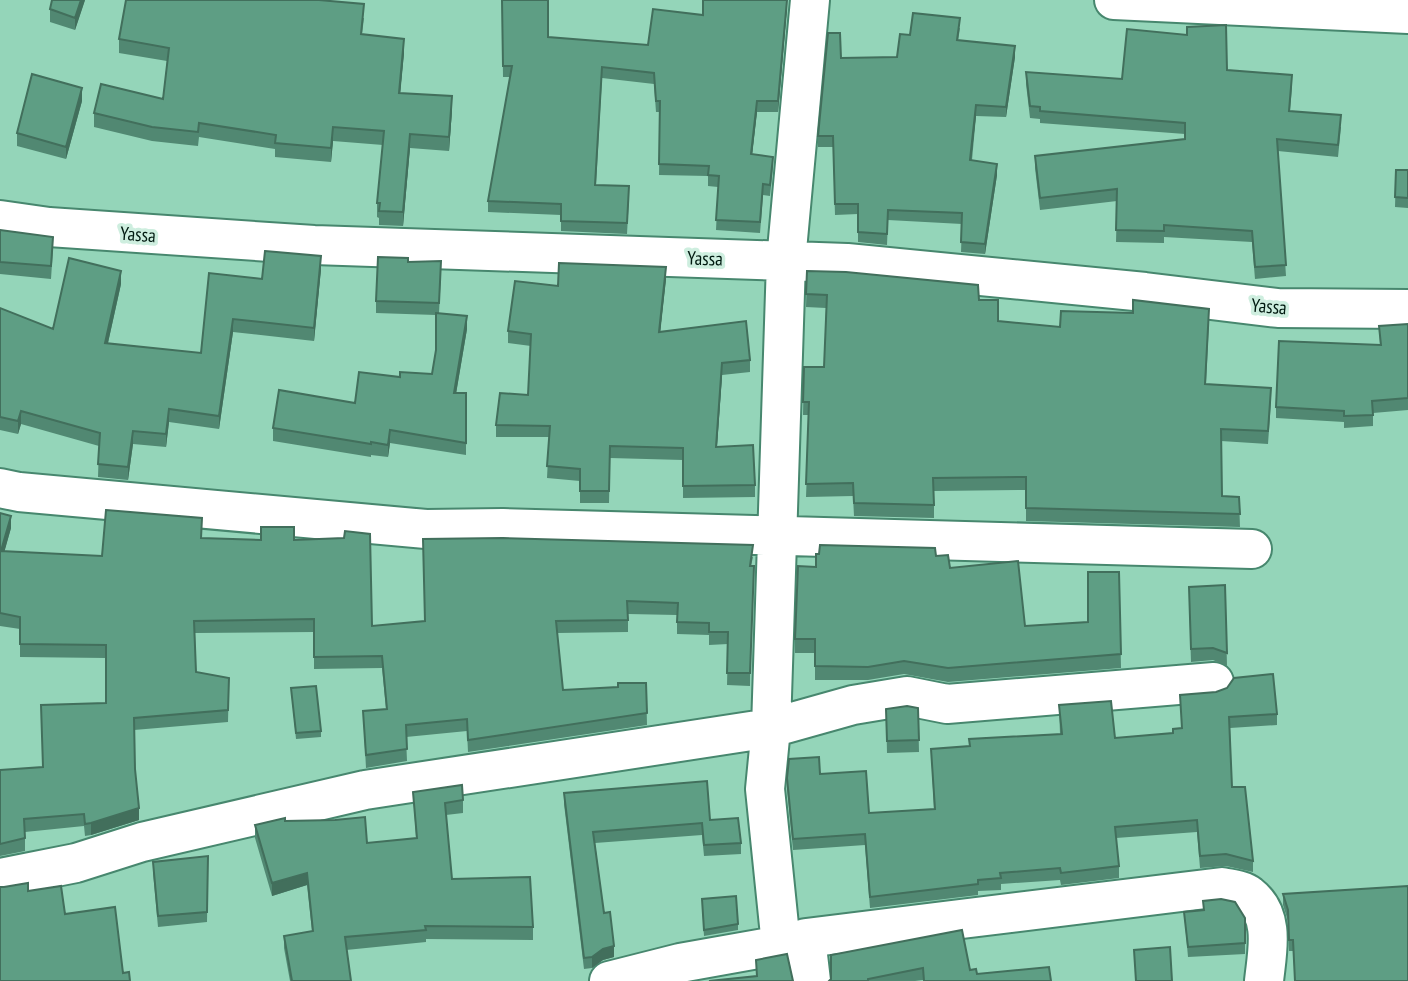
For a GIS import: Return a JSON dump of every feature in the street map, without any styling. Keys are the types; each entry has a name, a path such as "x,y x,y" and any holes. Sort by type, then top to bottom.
{"street":[{"path":"810,0 786,261 771,728 765,789 794,942 811,981"},
{"path":"1114,0 1301,5 1408,14"},
{"name":"Yassa","path":"0,220 49,227 314,246 786,261 929,270 1278,308 1408,309"},
{"path":"0,488 19,492 426,529 503,528 1252,549"},
{"path":"0,878 76,863 142,842 365,790 771,728 853,705 907,696 947,704 1214,682"},
{"path":"609,981 680,963 794,942 1222,887 1248,894 1262,909 1269,938 1264,981"}],"building":[{"path":"52,0 81,0 75,18 50,9"},
{"path":"126,0 319,0 364,4 361,34 404,39 399,93 452,96 449,137 410,134 403,212 379,211 380,203 377,203 384,131 333,127 331,148 275,143 276,135 199,123 198,132 152,127 94,113 101,84 163,99 169,48 119,39"},
{"path":"502,0 548,0 548,37 648,45 653,9 703,15 703,0 787,0 778,101 757,101 751,154 773,157 770,185 763,184 760,222 716,220 719,176 708,175 709,166 659,164 660,101 656,101 654,73 602,67 595,185 629,186 627,223 561,221 561,204 488,201 512,66 503,66"},
{"path":"913,13 960,18 957,40 1015,46 1006,107 976,105 970,160 997,164 985,244 961,242 962,213 888,210 887,234 858,232 858,204 835,204 833,136 818,136 828,33 840,33 841,58 897,57 900,34 910,35"},
{"path":"1226,25 1227,70 1292,75 1289,111 1341,115 1338,145 1277,139 1286,265 1255,267 1252,231 1164,225 1164,231 1116,230 1117,189 1040,198 1035,156 1185,139 1185,123 1040,111 1040,107 1030,106 1026,72 1122,79 1127,29 1187,35 1187,27"},
{"path":"32,74 82,88 66,147 17,133"},
{"path":"1396,170 1408,170 1408,198 1395,197"},
{"path":"0,230 53,237 51,266 0,262"},
{"path":"265,251 321,256 314,328 233,319 219,416 169,409 166,434 133,431 128,467 98,464 100,433 21,411 18,421 0,417 0,308 53,329 69,258 121,271 105,343 201,353 209,273 262,279"},
{"path":"378,257 408,258 408,262 441,261 439,303 376,301"},
{"path":"559,263 666,267 659,332 746,321 750,360 722,363 716,447 753,445 755,485 683,486 683,448 610,446 609,491 580,491 580,469 547,466 550,426 496,425 500,393 528,395 531,334 508,331 515,281 558,286"},
{"path":"807,271 846,272 978,285 979,300 998,300 998,321 1060,327 1061,311 1133,313 1133,300 1209,309 1205,384 1271,388 1268,431 1221,429 1222,496 1239,497 1240,514 1026,508 1026,477 933,478 934,505 854,503 853,483 806,484 809,402 803,402 804,367 824,367 827,295 806,294"},
{"path":"436,313 467,316 454,393 466,393 466,443 390,430 388,445 371,444 273,428 279,390 355,403 359,372 400,377 400,372 432,374 436,350"},
{"path":"1408,324 1408,398 1372,401 1373,415 1344,416 1344,411 1276,407 1279,341 1381,345 1379,326"},
{"path":"106,510 202,518 201,538 261,540 261,527 294,527 294,540 344,538 345,531 370,534 372,626 425,621 423,539 503,538 753,545 750,566 754,566 750,673 727,673 728,632 709,632 709,623 677,622 678,603 627,601 628,620 556,621 563,690 618,687 618,683 646,683 647,713 468,740 467,719 406,725 407,749 366,755 363,711 387,709 382,656 314,657 314,619 194,621 196,672 229,678 228,710 134,718 139,808 85,824 84,814 24,819 25,838 0,844 0,770 43,767 41,705 106,703 106,645 20,644 20,617 0,613 0,513 11,516 1,551 102,556"},
{"path":"820,545 935,548 936,556 948,555 950,568 1018,561 1025,626 1088,622 1088,572 1119,572 1121,654 948,668 904,661 868,667 815,666 815,639 795,639 798,566 816,567 816,554 819,554"},
{"path":"1225,585 1227,653 1213,648 1191,649 1189,587"},
{"path":"1273,674 1277,714 1229,717 1232,787 1245,787 1253,861 1226,854 1200,856 1197,820 1115,827 1119,866 1061,873 1060,868 1000,873 1001,878 978,880 978,884 870,897 865,834 793,839 787,778 789,759 819,757 820,774 866,771 869,813 935,809 931,749 970,746 969,739 1062,734 1059,705 1111,701 1115,738 1173,733 1173,729 1182,728 1180,695 1216,692 1227,688 1234,678"},
{"path":"316,686 321,731 296,733 291,688"},
{"path":"907,706 918,708 919,740 887,741 886,709"},
{"path":"707,781 710,820 738,818 741,843 704,845 702,823 593,832 604,913 610,912 614,946 584,958 564,793"},
{"path":"462,785 463,800 445,803 452,879 530,877 533,927 425,926 426,930 345,937 351,981 292,981 284,936 313,931 307,873 272,883 255,825 285,818 285,821 365,817 367,843 417,838 413,792"},
{"path":"208,856 207,912 158,916 153,862"},
{"path":"28,883 28,891 61,886 65,914 115,907 123,973 129,972 130,981 0,981 0,887"},
{"path":"1408,886 1408,981 1295,981 1293,940 1289,940 1288,910 1283,894"},
{"path":"736,896 738,924 704,930 702,899"},
{"path":"1221,899 1235,902 1245,918 1245,943 1188,947 1184,912 1204,910 1203,901"},
{"path":"962,930 970,970 976,969 977,974 1049,967 1051,981 924,981 923,968 868,981 829,981 831,955"},
{"path":"1170,947 1172,981 1136,981 1134,950"},
{"path":"787,954 793,981 709,981 757,976 756,960"}]}
